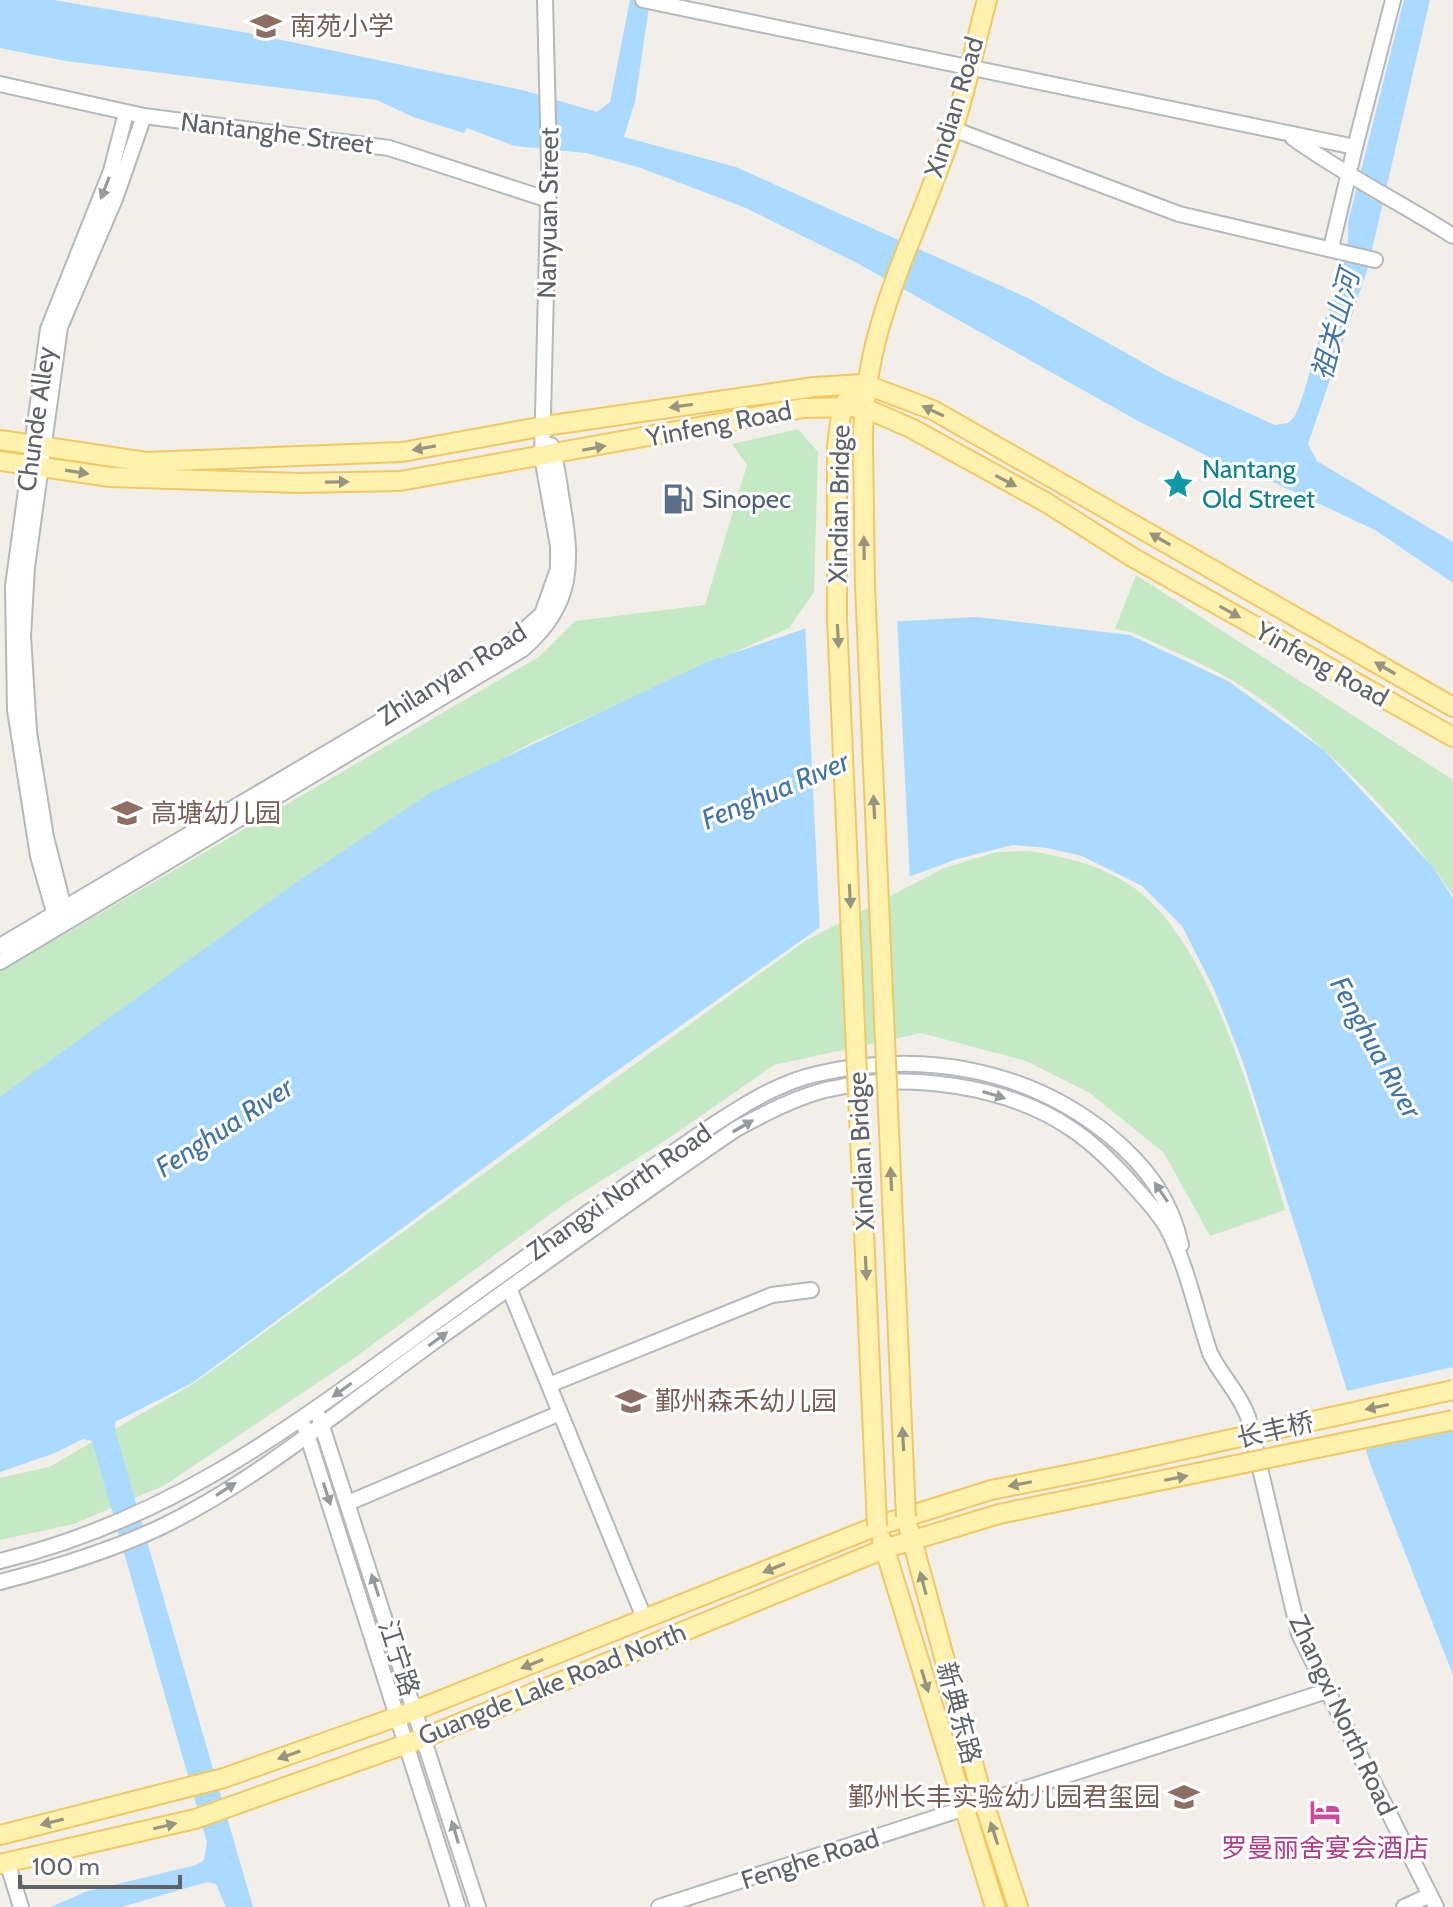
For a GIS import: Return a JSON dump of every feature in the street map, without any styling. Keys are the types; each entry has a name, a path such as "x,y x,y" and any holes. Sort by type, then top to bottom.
{"main road":[{"name":"Xindian Road","path":"864,384 873,343 919,213 953,129 987,0"},
{"name":"Yinfeng Road","path":"0,440 146,462 402,452 545,426 814,387 864,384 933,410 1453,707"},
{"name":"Xindian Bridge","path":"864,384 842,406 837,446 837,619 877,1526"},
{"name":"Xindian Bridge","path":"864,384 865,602 906,1517"},
{"name":"Yinfeng Road","path":"0,461 110,477 299,483 400,481 803,408 862,407 911,428 1047,503 1132,557 1453,737"},
{"name":"长丰桥","path":"1096,1469 1453,1390"},
{"name":"长丰桥","path":"1100,1493 1453,1420"},
{"name":"Guangde Lake Road North","path":"0,1835 224,1778 407,1713 877,1526 991,1490 1096,1469"},
{"name":"Guangde Lake Road North","path":"3,1863 195,1819 417,1740 884,1549 999,1514 1100,1493"},
{"name":"新典东路","path":"906,1517 984,1803 1018,1907"},
{"name":"新典东路","path":"877,1526 995,1907"}],"street":[{"name":"Nanyuan Street","path":"545,0 550,79 545,426"},
{"path":"1337,250 1355,147 1393,0"},
{"path":"648,1 1355,147"},
{"name":"Nantanghe Street","path":"0,84 144,116 389,148 549,200"},
{"name":"Chunde Alley","path":"61,917 38,856 14,696 13,586 36,466 53,311 111,171 126,113"},
{"name":"Chunde Alley","path":"38,445 64,312 115,199 144,116"},
{"path":"953,129 1179,214 1375,260"},
{"path":"1287,133 1352,178 1389,196 1453,236"},
{"name":"Zhilanyan Road","path":"0,962 61,917 504,648 531,628 549,600 558,569 545,426"},
{"name":"Zhilanyan Road","path":"0,946 61,917"},
{"name":"Zhangxi North Road","path":"0,1582 116,1545 158,1528 210,1500 702,1132 754,1100 819,1073 908,1063 968,1068 1036,1088 1082,1114 1131,1153 1162,1192 1174,1212 1190,1293"},
{"name":"Zhangxi North Road","path":"319,1416 509,1288 712,1145 764,1114 823,1090 897,1083 980,1091 1024,1104 1072,1129 1111,1161 1165,1225 1217,1369 1237,1393 1248,1417 1293,1614 1327,1691 1432,1903"},
{"path":"509,1288 645,1620"},
{"path":"549,1385 772,1295 811,1290"},
{"path":"348,1503 560,1413"},
{"name":"江宁路","path":"319,1416 348,1503 407,1713"},
{"name":"Zhangxi North Road","path":"0,1561 58,1546 151,1510 304,1427"},
{"name":"江宁路","path":"304,1427 478,1907"},
{"name":"Fenghe Road","path":"659,1907 1327,1691"},
{"name":"江宁路","path":"417,1740 458,1907"},
{"path":"3,1863 21,1907"},
{"path":"1404,1907 1432,1903"}],"green space":[{"path":"798,429 818,452 814,592 789,628 529,744 391,822 0,1101 0,972 540,656 575,621 705,605 747,465 732,444"},
{"path":"1136,575 1453,780 1453,895 1381,805 1291,722 1218,672 1131,632 1115,629"},
{"path":"1029,851 1083,863 1121,879 1162,913 1187,948 1229,1035 1285,1210 1210,1236 1164,1153 1090,1093 1026,1061 921,1033 774,1065 660,1144 567,1202 350,1361 165,1485 74,1524 0,1540 0,1478 49,1467 193,1384 805,941 944,868 997,852"}],"water":[{"name":"祖关山河","path":"0,0 53,0 243,32 522,90 597,112 610,102 630,0 650,0 635,102 624,137 736,167 1030,299 1167,376 1275,425 1288,423 1295,416 1341,275 1347,249 1348,222 1404,0 1430,0 1367,271 1308,444 1317,461 1453,542 1453,583 1375,530 1241,467 1229,467 1138,421 857,263 746,208 638,167 586,153 515,146 467,128 464,133 413,117 377,100 66,61 0,48"},
{"name":"Fenghua Rıver","path":"977,617 1130,635 1228,681 1324,750 1433,867 1453,898 1453,1675 1371,1466 1243,1062 1214,989 1182,926 1142,886 1082,856 1013,845 957,859 909,877 816,930 594,1087 192,1383 115,1422 253,1907 226,1907 216,1884 207,1882 122,1907 51,1907 85,1892 196,1865 204,1860 207,1842 92,1441 83,1439 55,1453 0,1472 0,1097 294,884 430,793 707,662 813,626"}],"pier":[{"path":"897,617 910,881 820,932 805,625"},
{"path":"1453,1367 1453,1428 1361,1448 1342,1392"}],"place":[{"name":"南苑小学","path":"266,26"},
{"name":"Nantang Old Street","path":"1178,484"},
{"name":"Sinopec","path":"678,499"},
{"name":"高塘幼儿园","path":"127,813"},
{"name":"鄞州森禾幼儿园","path":"631,1401"},
{"name":"鄞州长丰实验幼儿园君玺园","path":"1184,1797"},
{"name":"罗曼丽舍宴会酒店","path":"1325,1812"}]}
